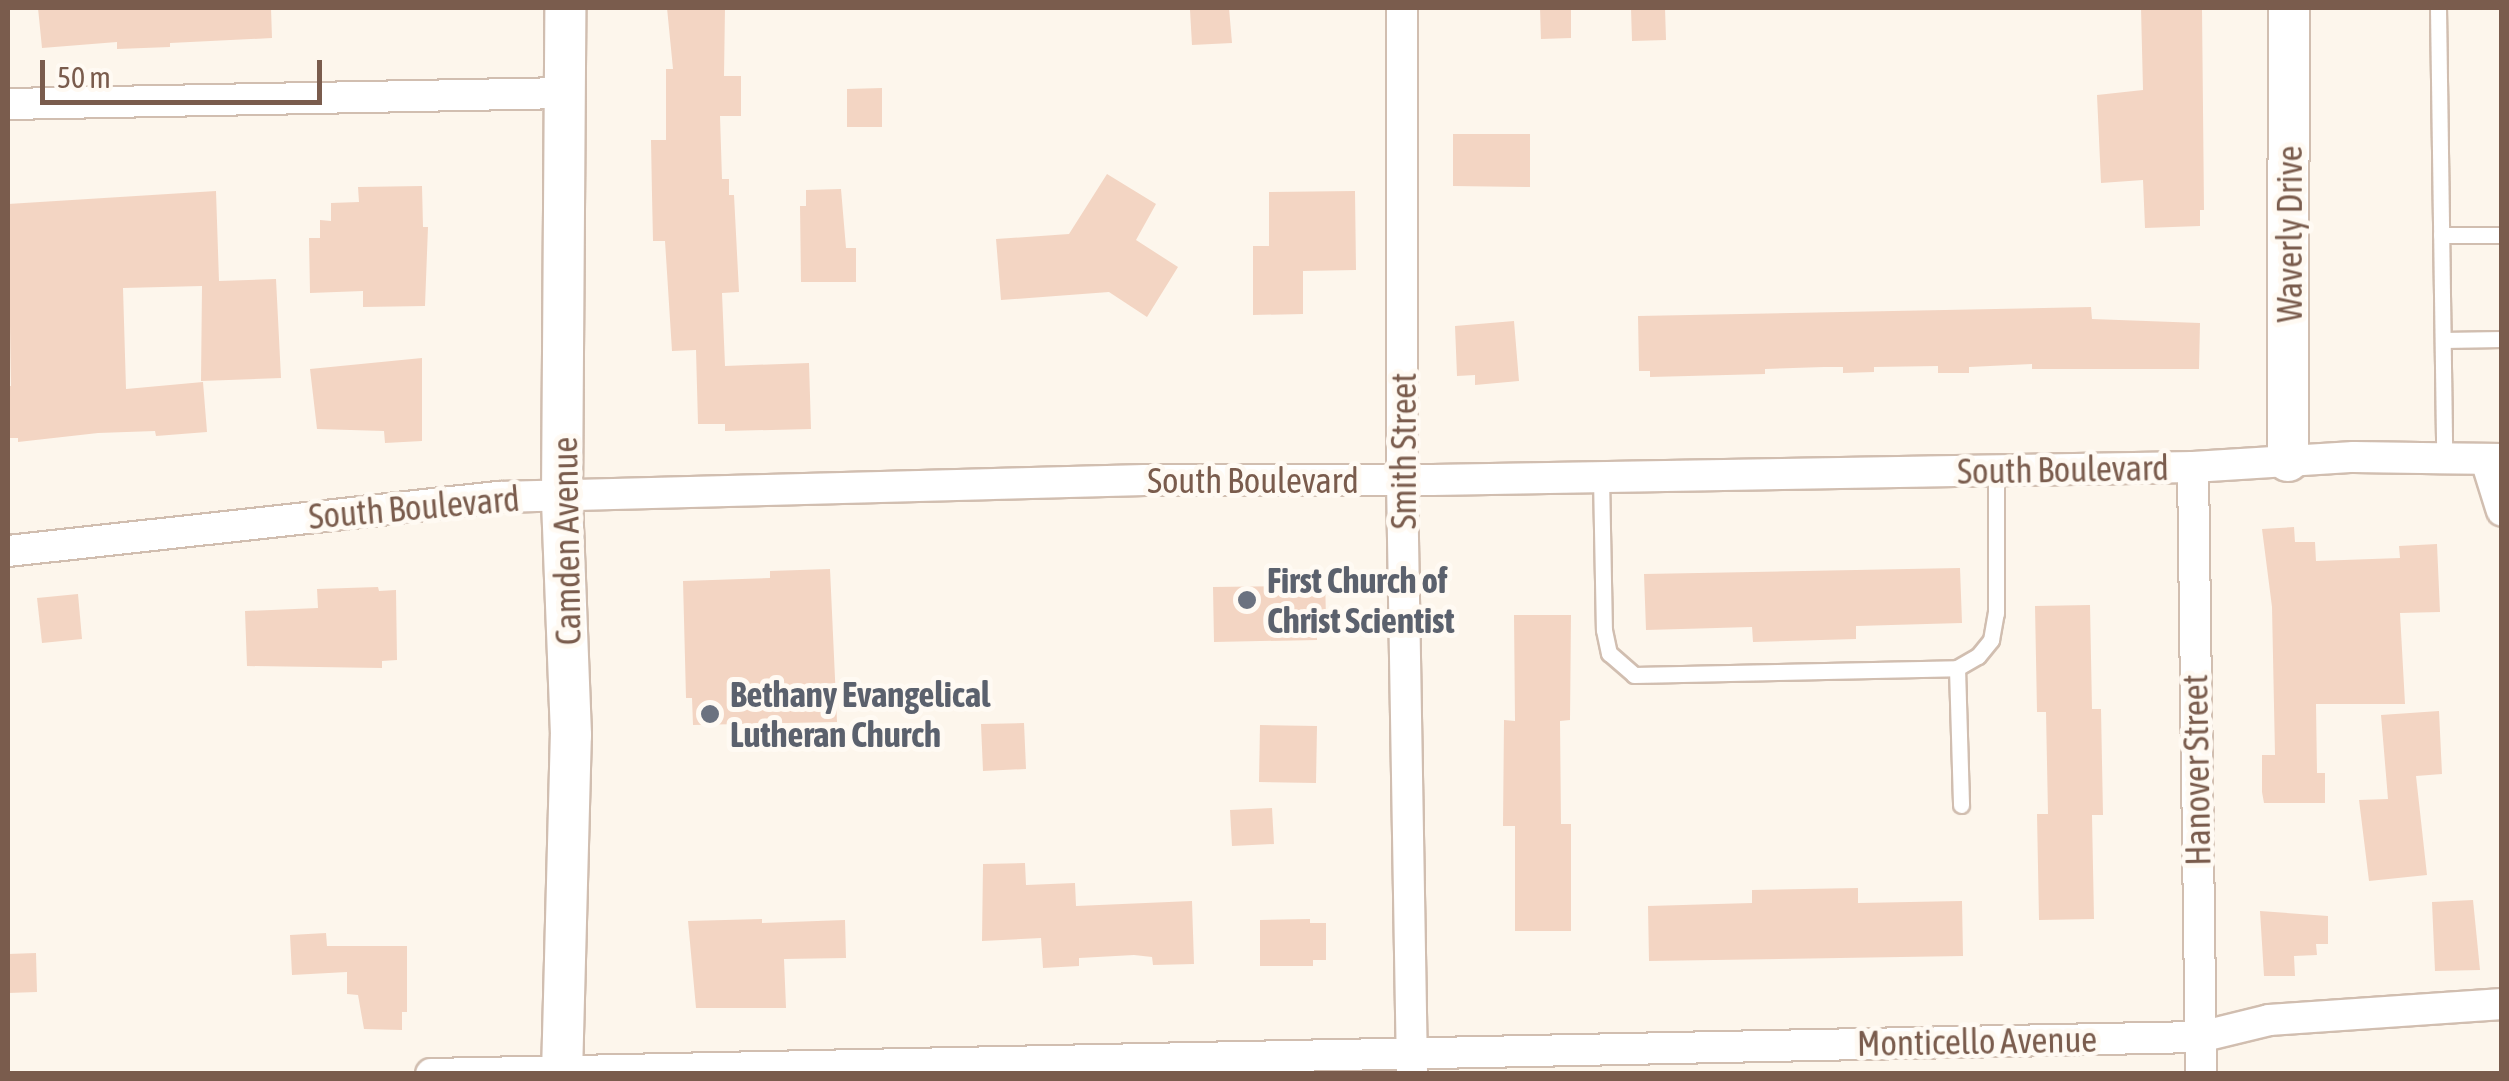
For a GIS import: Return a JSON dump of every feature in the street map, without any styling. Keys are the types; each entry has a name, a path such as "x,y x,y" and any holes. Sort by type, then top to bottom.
{"street":[{"name":"Camden Avenue","path":"562,1072 572,734 562,496 565,8"},
{"name":"Smith Street","path":"1402,8 1402,480 1413,1063"},
{"name":"Waverly Drive","path":"2288,461 2290,8"},
{"path":"8,104 566,93"},
{"path":"2494,459 2502,511"},
{"name":"South Boulevard","path":"8,551 499,497 1145,480 1601,477 2494,459"},
{"name":"Hanover Street","path":"2192,467 2201,1074"},
{"name":"Monticello Avenue","path":"431,1074 1413,1063 2200,1037 2269,1020 2502,1004"}],"lane":[{"path":"2438,8 2444,459"},
{"path":"2441,234 2502,235"},
{"path":"2443,340 2502,339"},
{"path":"1601,477 1604,630 1609,653 1634,675 1957,668 1978,656 1992,640 1996,612 1996,470"},
{"path":"1957,668 1961,805"}],"building":[{"path":"38,8 271,8 272,38 170,43 170,47 117,49 117,42 42,48"},
{"path":"667,8 725,8 724,76 741,76 741,116 720,116 722,179 729,179 729,195 734,195 739,292 722,293 725,366 809,363 811,429 725,431 725,424 698,424 696,350 672,351 665,241 653,241 651,140 666,140 666,69 673,69"},
{"path":"1229,8 1232,43 1192,45 1190,10"},
{"path":"1540,8 1571,8 1571,38 1541,39"},
{"path":"1631,8 1665,8 1666,40 1632,41"},
{"path":"2141,8 2202,8 2204,210 2200,210 2200,226 2145,228 2143,180 2101,183 2097,95 2143,90"},
{"path":"882,88 882,127 847,127 847,89"},
{"path":"1453,134 1530,134 1530,187 1453,186"},
{"path":"1107,174 1156,204 1136,240 1178,267 1147,317 1109,292 1001,300 996,239 1069,234"},
{"path":"422,186 423,227 428,227 425,306 363,307 363,291 310,293 309,238 320,238 320,220 331,221 331,203 359,202 358,187"},
{"path":"841,189 846,248 856,248 856,282 801,282 800,206 806,206 806,190"},
{"path":"216,191 219,281 276,279 281,378 201,381 202,286 123,288 126,389 203,382 207,432 156,436 155,431 98,433 18,442 18,438 8,438 8,204"},
{"path":"1355,191 1356,270 1303,271 1303,314 1253,315 1253,246 1269,246 1269,192"},
{"path":"2091,307 2092,319 2200,323 2199,369 2032,369 2032,364 1969,367 1969,373 1938,373 1938,366 1874,367 1874,372 1843,373 1843,367 1824,367 1765,369 1765,374 1650,377 1650,371 1639,371 1638,316"},
{"path":"1514,321 1519,381 1475,385 1475,375 1457,376 1455,326"},
{"path":"422,358 422,441 385,443 384,431 317,429 310,369"},
{"path":"2294,527 2295,542 2315,542 2316,561 2400,558 2399,546 2437,544 2440,612 2400,613 2405,704 2316,704 2317,773 2325,773 2325,803 2264,803 2262,792 2262,755 2275,755 2272,607 2262,529"},
{"path":"1960,568 1962,623 1856,626 1856,639 1753,642 1752,627 1646,630 1644,574"},
{"path":"830,569 837,722 693,725 692,698 686,698 683,581 770,578 770,571"},
{"path":"1325,578 1326,618 1317,618 1317,640 1214,642 1213,587 1290,586 1290,579"},
{"path":"378,587 379,591 396,590 397,660 382,661 382,668 247,666 245,611 318,608 317,589"},
{"path":"78,594 82,639 42,643 37,598"},
{"path":"2090,605 2092,709 2101,709 2103,815 2092,815 2094,919 2039,920 2037,814 2048,814 2046,712 2037,712 2035,606"},
{"path":"1514,615 1571,615 1570,720 1560,721 1561,824 1571,824 1571,931 1515,931 1515,826 1503,826 1504,720 1515,721"},
{"path":"2439,711 2442,774 2416,776 2427,875 2369,881 2359,800 2388,799 2381,715"},
{"path":"1024,723 1026,769 983,771 981,724"},
{"path":"1260,725 1317,726 1316,783 1259,782"},
{"path":"1272,808 1274,844 1232,846 1230,810"},
{"path":"1025,863 1026,885 1075,883 1076,906 1192,901 1194,964 1153,965 1152,957 1134,955 1079,958 1079,966 1043,968 1041,938 982,941 983,864"},
{"path":"1858,888 1858,903 1962,901 1963,956 1649,961 1648,906 1752,903 1752,890"},
{"path":"2473,900 2480,970 2435,971 2432,902"},
{"path":"2260,911 2328,916 2328,944 2316,944 2317,955 2294,956 2295,976 2264,976"},
{"path":"762,919 762,923 845,920 846,958 784,959 786,1008 696,1008 688,921"},
{"path":"1310,919 1310,923 1326,923 1326,960 1313,960 1313,966 1260,966 1260,920"},
{"path":"326,933 327,946 407,946 407,1012 402,1012 402,1030 364,1029 358,995 347,994 347,972 292,975 290,935"},
{"path":"36,953 37,992 8,993 8,954"}],"place":[{"name":"First Church of Christ Scientist","path":"1247,600"},
{"name":"Bethany Evangelical Lutheran Church","path":"710,714"}]}
